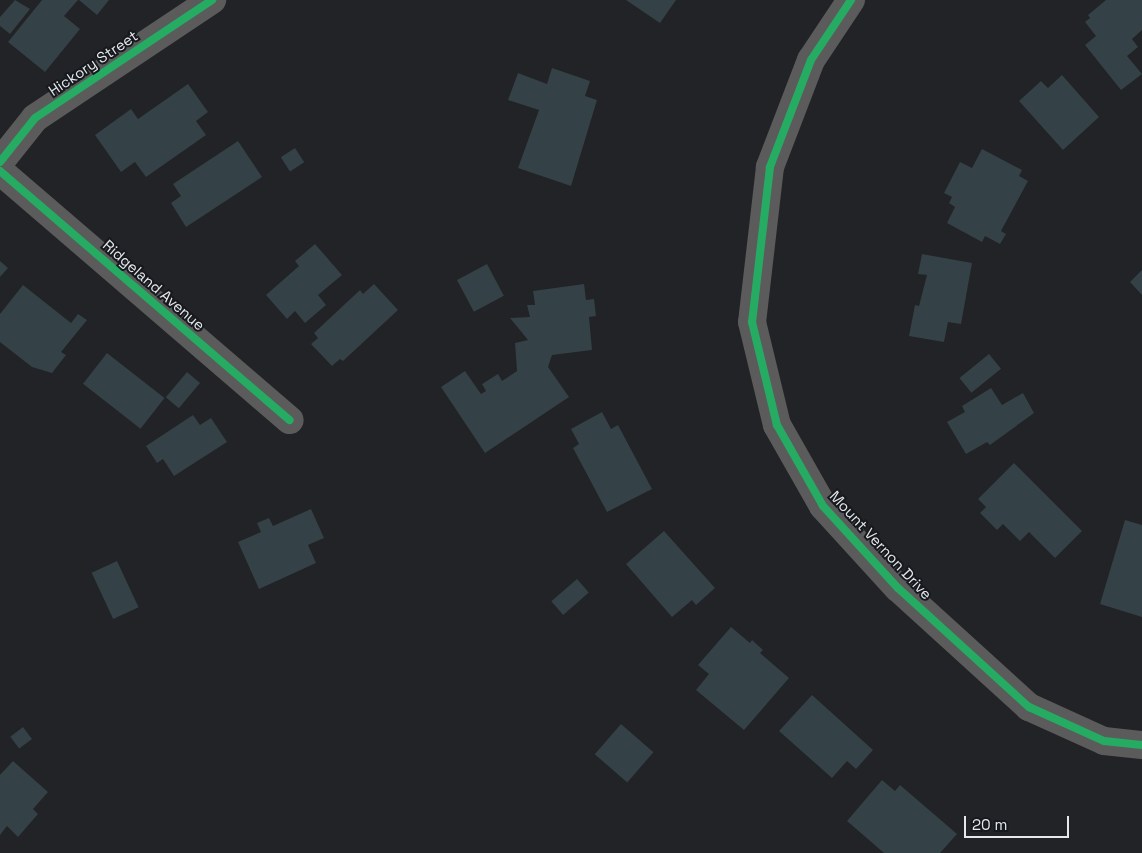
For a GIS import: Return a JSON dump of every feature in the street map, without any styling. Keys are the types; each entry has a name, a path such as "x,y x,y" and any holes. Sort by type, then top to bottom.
{"street":[{"name":"Hickory Street","path":"0,162 35,118 212,0"},
{"name":"Mount Vernon Drive","path":"851,0 810,60 770,167 752,322 777,425 823,506 898,588 1028,707 1104,741 1142,745"},
{"name":"Ridgeland Avenue","path":"0,171 290,420"}],"building":[{"path":"15,0 30,9 10,34 0,26 0,17"},
{"path":"42,0 78,0 64,16 80,29 45,72 8,42"},
{"path":"79,0 109,0 97,15"},
{"path":"626,0 676,0 660,23"},
{"path":"1106,0 1142,0 1142,30 1132,39 1138,47 1127,56 1142,74 1121,90 1085,45 1096,36 1085,22 1090,18 1088,15"},
{"path":"552,68 590,81 585,96 597,100 571,186 518,168 539,110 508,100 518,73 547,84"},
{"path":"1062,75 1099,117 1063,150 1019,101 1041,81 1048,88"},
{"path":"188,84 208,112 196,121 206,135 146,177 135,162 121,172 95,135 131,109 138,119"},
{"path":"238,141 262,177 186,227 171,203 181,196 173,184"},
{"path":"295,148 304,162 290,172 281,157"},
{"path":"982,149 1022,170 1019,176 1028,181 1001,231 1006,234 1000,244 985,236 982,242 947,223 955,207 949,203 952,197 944,193 960,162 972,168"},
{"path":"315,244 342,275 318,295 326,305 305,323 295,311 287,319 266,295 299,266 295,261"},
{"path":"922,254 972,263 961,324 948,322 944,342 909,336 915,305 919,306 927,275 918,274"},
{"path":"0,261 8,268 0,277"},
{"path":"487,264 504,296 474,312 457,280"},
{"path":"1142,270 1142,295 1130,282"},
{"path":"374,284 398,310 343,361 340,359 332,366 311,344 318,338 314,333 360,290 363,294"},
{"path":"584,284 586,300 594,299 596,316 589,317 592,350 552,355 548,367 569,397 485,453 441,387 465,371 481,394 486,391 482,384 498,374 502,381 517,371 515,343 528,340 510,318 530,317 527,305 535,305 533,291"},
{"path":"23,285 71,323 78,314 87,320 61,352 66,355 52,373 32,367 0,342 0,314"},
{"path":"107,353 165,398 141,429 83,384"},
{"path":"989,354 1001,369 971,393 959,378"},
{"path":"187,372 200,383 179,408 166,397"},
{"path":"991,388 1002,405 1023,393 1034,413 990,445 987,442 966,454 947,422 965,412 962,406"},
{"path":"602,412 611,429 618,425 652,489 607,512 573,448 579,444 571,429"},
{"path":"193,415 200,425 211,418 227,442 174,476 163,459 157,463 146,446"},
{"path":"1014,463 1082,531 1055,558 1029,532 1020,541 1003,524 997,530 980,513 986,507 978,499"},
{"path":"311,509 324,538 308,545 316,563 259,589 238,542 261,532 257,523 269,518 273,526"},
{"path":"1125,520 1142,525 1142,617 1100,604"},
{"path":"664,531 715,588 696,605 692,600 672,617 626,564"},
{"path":"117,561 139,607 113,619 92,573"},
{"path":"577,579 589,593 563,615 551,601"},
{"path":"731,627 750,643 752,640 763,650 760,653 789,678 744,730 696,690 709,674 698,665"},
{"path":"812,695 873,750 856,769 847,761 832,778 779,731"},
{"path":"621,724 653,752 627,782 595,754"},
{"path":"23,727 32,739 19,749 10,737"},
{"path":"13,761 48,792 33,809 38,814 18,837 7,826 0,835 0,775"},
{"path":"882,780 895,791 900,785 957,834 940,853 884,853 847,821"}],"cycle path":[{"path":"0,162 35,118 212,0"},
{"path":"851,0 811,60 770,167 752,322 777,425 823,506 898,588 1029,707 1104,741 1142,745"},
{"path":"0,171 290,420"}]}
